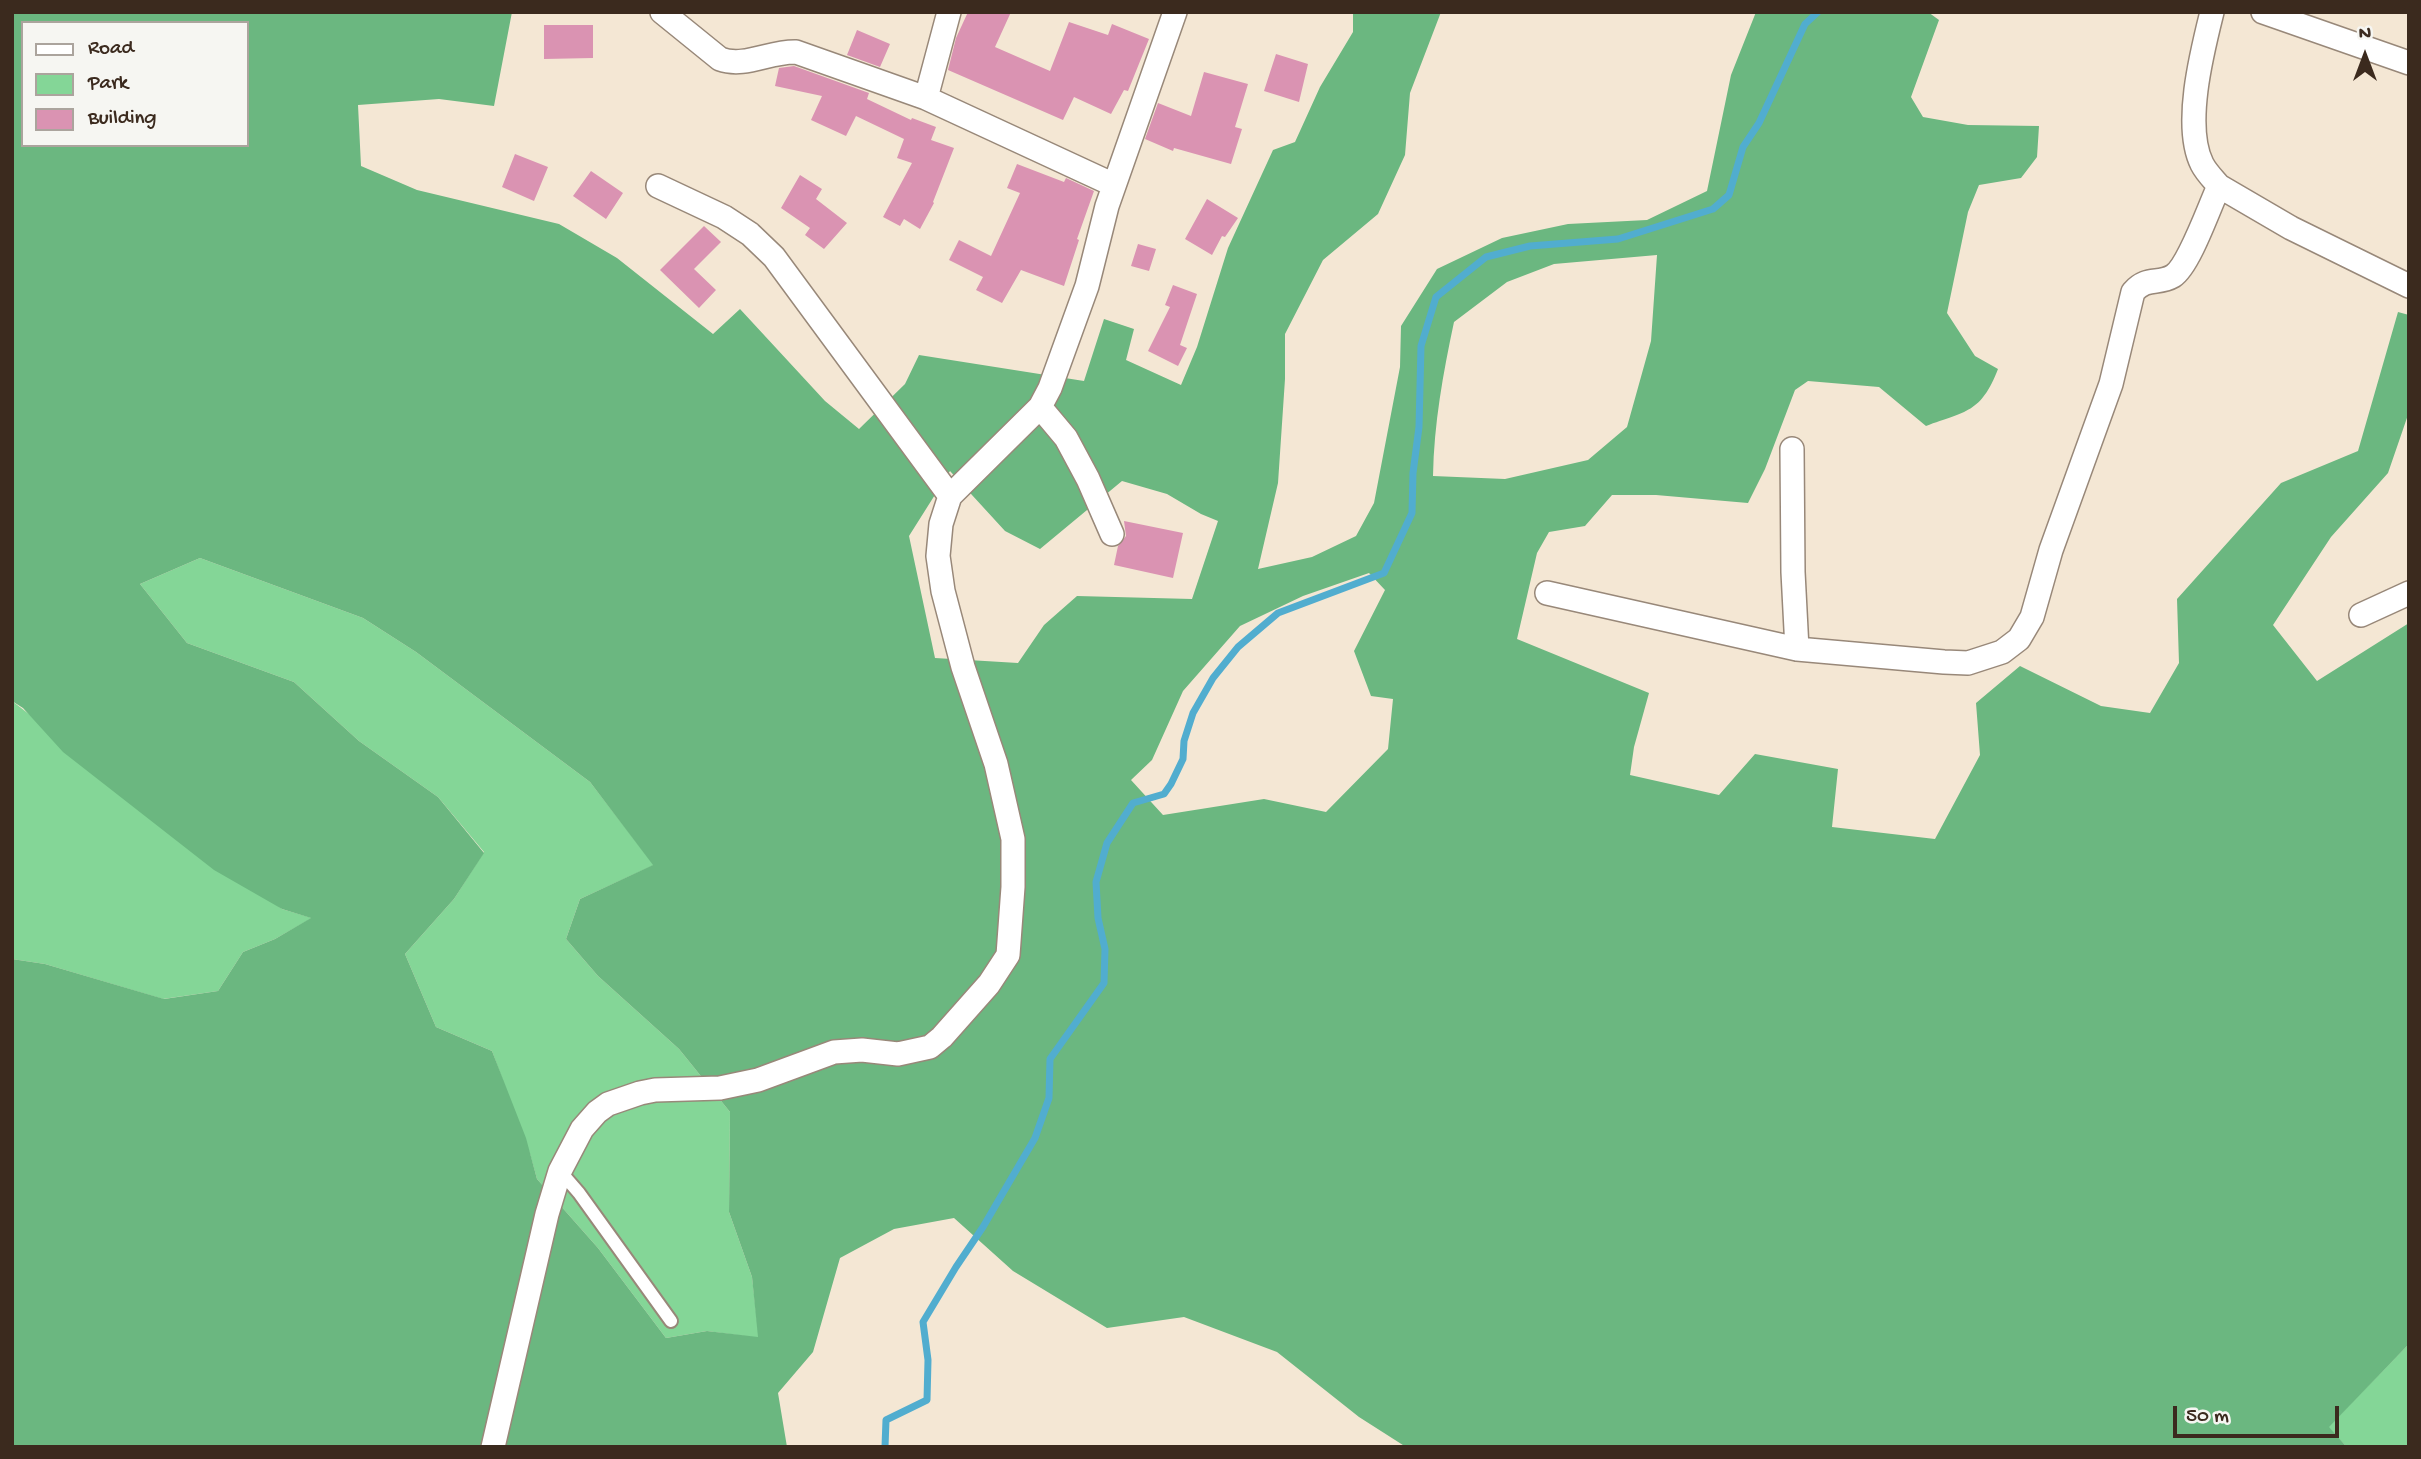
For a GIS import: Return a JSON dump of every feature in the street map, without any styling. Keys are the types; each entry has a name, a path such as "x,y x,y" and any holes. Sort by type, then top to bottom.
{"street":[{"path":"662,12 720,59 730,63 784,51 796,52 926,98 1114,185"},
{"path":"926,98 949,12"},
{"path":"493,1447 535,1259 560,1171 582,1129 597,1112 608,1104 655,1090 720,1088 758,1080 834,1052 862,1050 898,1054 930,1046 943,1037 989,984 1007,955 1013,887 1013,839 996,764 962,667 943,591 939,556 941,524 950,496 1040,407 1059,366 1087,286 1114,185 1175,12"},
{"path":"2212,12 2200,60 2194,108 2196,145 2202,164 2219,186 2291,228 2409,286"},
{"path":"2263,12 2409,63"},
{"path":"658,186 724,217 750,234 774,257 950,496"},
{"path":"1547,593 1797,649 1855,656 1968,663 2002,652 2019,639 2032,617 2051,550 2111,384 2133,292 2140,284 2164,279 2179,270 2219,186"},
{"path":"1040,407 1066,438 1088,479 1112,534"},
{"path":"1793,449 1793,572 1797,649"},
{"path":"2361,615 2409,593"}],"lane":[{"path":"560,1171 579,1193 671,1321"}],"green space":[{"path":"12,12 512,12 494,106 439,99 358,105 361,166 417,190 559,224 617,258 713,334 740,309 825,401 859,429 905,384 919,355 1084,381 1104,319 1134,329 1126,360 1181,385 1197,347 1228,248 1273,150 1295,142 1320,87 1353,32 1353,12 1441,12 1410,93 1405,155 1378,214 1323,260 1285,334 1285,379 1278,483 1258,569 1312,557 1356,536 1374,503 1400,367 1401,326 1437,269 1502,238 1568,224 1647,220 1707,191 1731,75 1756,12 1928,12 1939,20 1911,97 1923,117 1968,125 2039,126 2037,157 2021,178 1979,185 1968,212 1947,313 1975,356 1998,369 1985,394 1962,413 1926,426 1879,387 1808,381 1795,390 1765,469 1748,503 1656,495 1612,495 1585,526 1549,532 1537,553 1517,639 1649,693 1634,747 1630,775 1719,795 1755,754 1838,769 1832,827 1935,839 1980,755 1976,703 2020,666 2101,706 2150,713 2179,663 2177,599 2281,483 2358,451 2398,312 2409,315 2409,412 2388,473 2331,537 2273,625 2317,681 2409,623 2409,1344 2329,1427 2349,1447 1406,1447 1359,1417 1277,1352 1184,1317 1107,1328 1013,1271 954,1218 894,1229 840,1258 813,1352 778,1393 787,1447 12,1447 12,959 45,964 164,999 218,991 243,952 275,939 311,918 282,909 214,870 63,752 23,708 12,701","holes":["1657,255 1651,341 1627,427 1588,460 1505,479 1433,476 1440,399 1454,322 1507,282 1554,264","950,471 1005,531 1040,549 1122,481 1167,494 1218,521 1192,599 1077,596 1044,625 1018,663 935,658 909,536","200,558 363,618 416,652 590,782 653,865 580,899 566,939 598,976 679,1049 730,1112 729,1212 752,1277 758,1337 707,1331 666,1338 598,1248 537,1179 526,1138 492,1051 436,1027 405,954 454,899 484,853 438,797 359,741 294,682 187,643 140,584","1369,573 1385,590 1354,651 1371,696 1393,699 1388,749 1326,812 1264,799 1163,815 1131,780 1152,760 1183,691 1240,626 1303,596"]},
{"path":"200,558 363,618 416,652 590,782 654,865 580,899 566,939 598,976 679,1049 730,1112 729,1212 752,1277 759,1338 707,1331 666,1338 598,1248 537,1179 492,1051 436,1027 405,954 454,899 484,852 438,797 359,741 294,682 187,643 140,584"},
{"path":"12,701 282,909 312,918 275,939 243,952 218,991 163,999 45,964 12,959"},
{"path":"2409,1344 2409,1447 2345,1445 2328,1427"}],"building":[{"path":"968,12 1011,12 995,47 1050,71 1069,22 1108,35 1112,24 1149,39 1128,91 1124,90 1111,114 1074,97 1063,120 948,70 956,38"},
{"path":"544,25 593,25 593,58 544,59"},
{"path":"857,30 890,44 880,67 847,55"},
{"path":"1276,54 1308,64 1299,102 1264,91"},
{"path":"794,66 869,93 867,99 911,120 912,118 936,127 931,140 954,148 934,203 920,229 904,219 900,226 883,217 912,163 897,158 904,139 856,116 846,136 811,120 822,96 775,86 779,68"},
{"path":"1204,72 1248,84 1235,127 1242,129 1231,164 1174,148 1173,151 1145,139 1158,103 1191,116"},
{"path":"515,154 548,167 534,201 502,187"},
{"path":"1017,164 1064,182 1066,178 1094,191 1064,286 1021,270 1002,303 976,290 983,277 949,260 959,240 991,256 1020,193 1007,188"},
{"path":"591,171 623,193 606,219 573,196"},
{"path":"800,175 822,189 816,199 847,223 824,249 805,235 810,228 781,208"},
{"path":"1207,199 1238,218 1225,237 1222,236 1212,255 1185,239"},
{"path":"704,226 721,242 694,269 716,290 699,308 660,270"},
{"path":"1138,244 1156,249 1149,271 1131,266"},
{"path":"1173,285 1197,294 1180,345 1187,348 1178,366 1148,351 1170,307 1165,305"},
{"path":"1124,521 1183,533 1173,578 1114,565 1118,546 1126,536"}],"waterway":[{"path":"885,1447 886,1420 927,1400 928,1360 923,1322 1035,1138 1049,1098 1050,1059 1104,983 1105,949 1098,918 1096,882 1107,843 1133,803 1164,794 1171,784 1183,759 1184,741 1193,713 1213,678 1238,647 1278,613 1384,573 1412,513 1413,473 1419,427 1421,346 1436,297 1486,257 1530,246 1618,239 1713,209 1729,195 1743,147 1759,123 1805,24 1818,12"}]}
